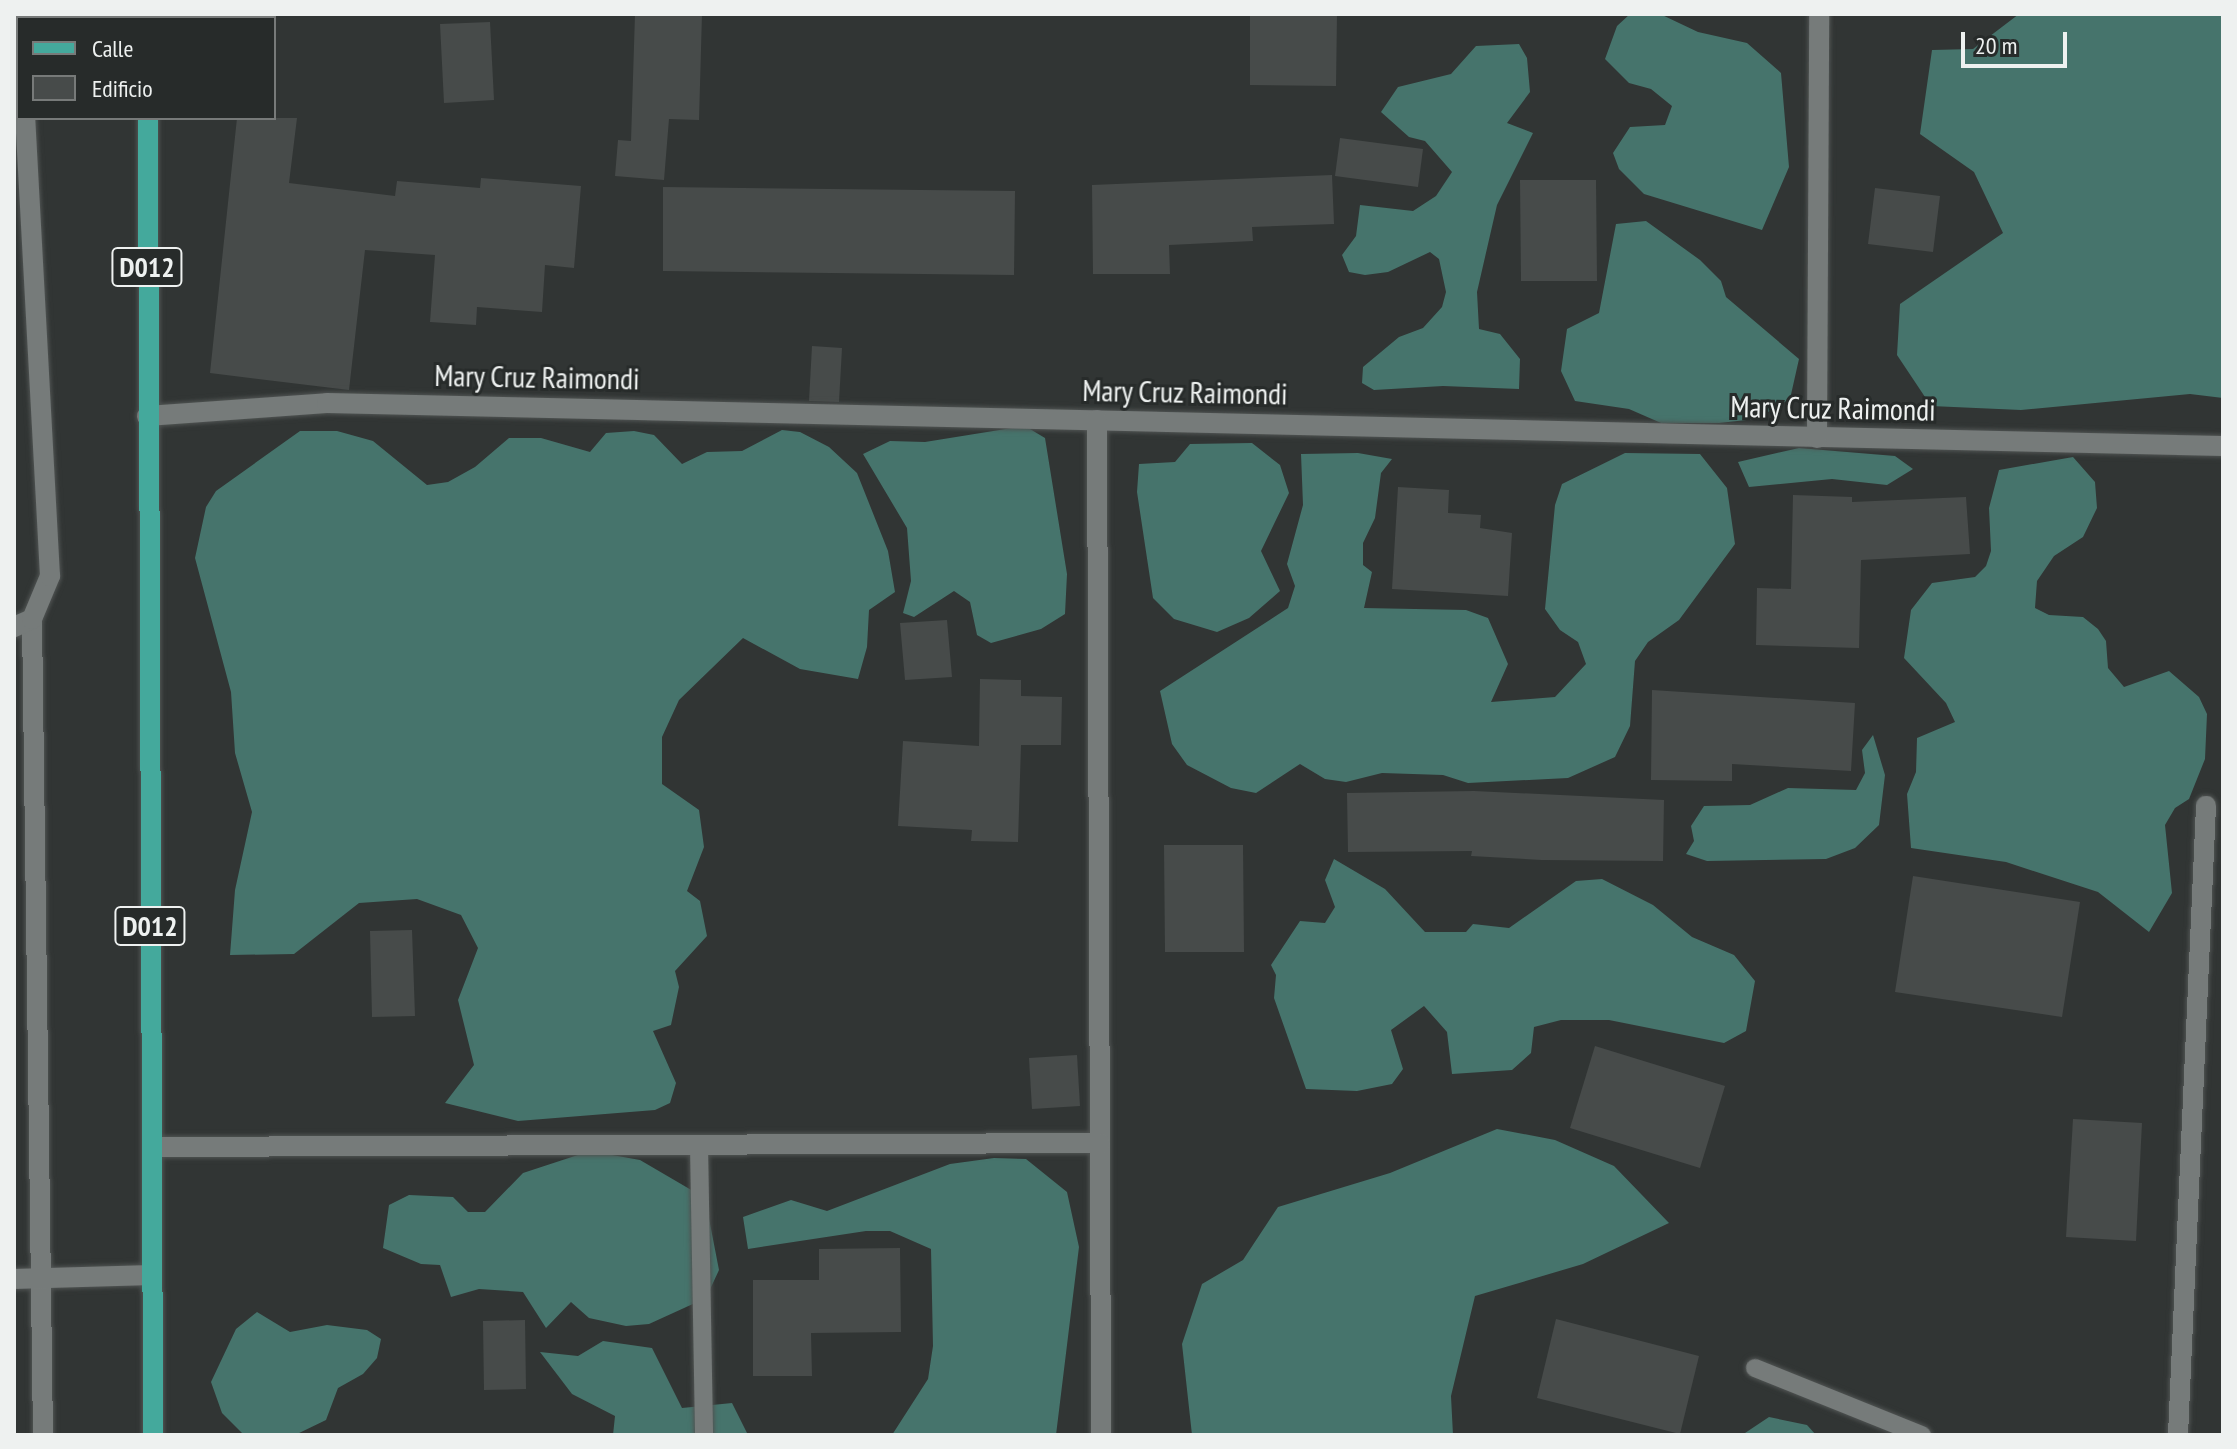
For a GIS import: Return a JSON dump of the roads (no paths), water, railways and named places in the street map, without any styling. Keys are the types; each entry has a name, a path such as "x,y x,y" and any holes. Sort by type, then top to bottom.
{"main road":[{"name":"D012","path":"148,120 153,1435"}],"street":[{"path":"1817,438 1819,14"},
{"path":"25,120 50,576 23,623 42,1279 43,1435"},
{"name":"Mary Cruz Raimondi","path":"147,416 327,403 2223,446"},
{"path":"1097,420 1101,1435"},
{"path":"2178,1435 2206,806"},
{"path":"152,1147 1100,1143"},
{"path":"14,1279 151,1275"}],"lane":[{"path":"699,1145 704,1435"},
{"path":"1755,1368 1922,1435"}]}
